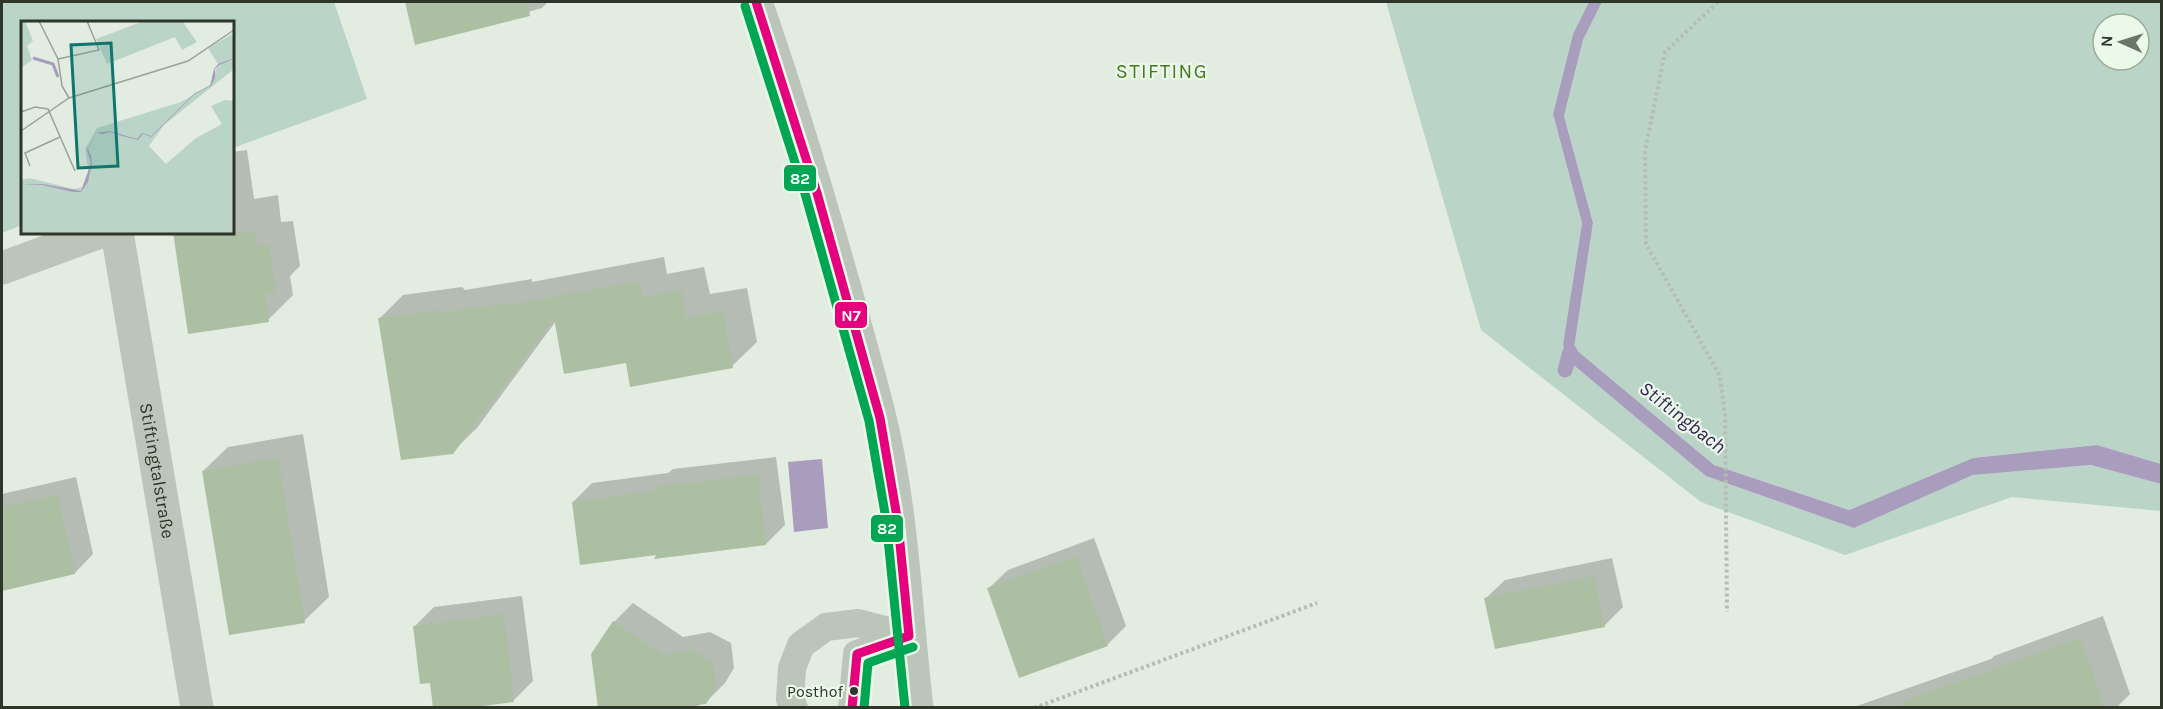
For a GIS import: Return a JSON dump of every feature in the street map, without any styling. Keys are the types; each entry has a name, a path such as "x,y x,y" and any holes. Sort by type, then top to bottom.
{"street":[{"path":"756,2 836,255 874,393 888,455 904,558 916,708"},
{"path":"2,268 95,234"},
{"name":"Stiftingtalstraße","path":"117,234 197,708"}],"lane":[{"path":"794,708 790,699 792,668 801,645 826,627 858,623 909,636"},
{"path":"852,708 857,654 909,636"}],"path":[{"path":"1718,2 1665,52 1646,151 1646,244 1720,376 1725,416 1727,612"},
{"path":"1034,708 1317,603"}],"green space":[{"path":"2,2 334,2 367,99 234,148 234,21 21,21 21,225 2,233"},
{"path":"1386,2 1589,2 1573,34 1553,114 1582,223 1563,346 1706,476 1854,528 1973,475 2091,465 2161,484 2161,511 2012,497 1845,555 1701,502 1481,330"},
{"path":"1602,2 2161,2 2161,464 2097,445 1973,458 1849,510 1714,465 1574,348 1593,223 1564,116 1583,40"}],"shaded area":[{"name":"Stiftingbach","path":"1589,2 1602,2 1583,40 1564,116 1593,223 1574,348 1714,465 1849,510 1973,458 2097,445 2161,464 2161,484 2091,465 1973,475 1854,528 1706,476 1569,361 1563,345 1582,223 1553,114 1573,34"},
{"path":"822,459 828,528 794,532 788,462"}],"building":[{"path":"405,2 528,2 530,16 415,45"},
{"path":"255,232 257,246 269,245 276,292 265,293 269,322 188,334 173,234"},
{"path":"640,281 643,297 681,290 686,318 723,311 733,368 630,387 626,363 564,374 554,318 453,454 401,460 378,318 437,310 440,313 508,303 508,305"},
{"path":"278,458 305,623 229,635 202,471"},
{"path":"758,475 766,545 654,559 656,555 580,565 572,502 653,491 653,487"},
{"path":"58,495 75,574 2,591 2,507"},
{"path":"1076,556 1108,646 1019,678 987,588"},
{"path":"1594,576 1605,627 1495,649 1484,598"},
{"path":"504,614 514,702 468,708 433,708 430,683 420,684 413,626"},
{"path":"613,621 664,655 691,650 713,662 716,688 706,704 670,708 598,708 591,654"},
{"path":"2080,638 2105,708 1903,708 1902,702"}],"waterway":[{"path":"1565,370 1570,352"}],"transit line":[{"name":"N7","path":"756,2 817,193 880,418 898,523 909,636"},
{"name":"82","path":"745,6 806,197 869,421 886,519 905,708"},
{"name":"N7","path":"852,708 857,654 909,636"},
{"name":"82","path":"864,708 868,663 913,647"}],"place":[{"name":"Posthof","path":"854,691"}],"district":[{"name":"STIFTING","path":"1162,71"}]}
